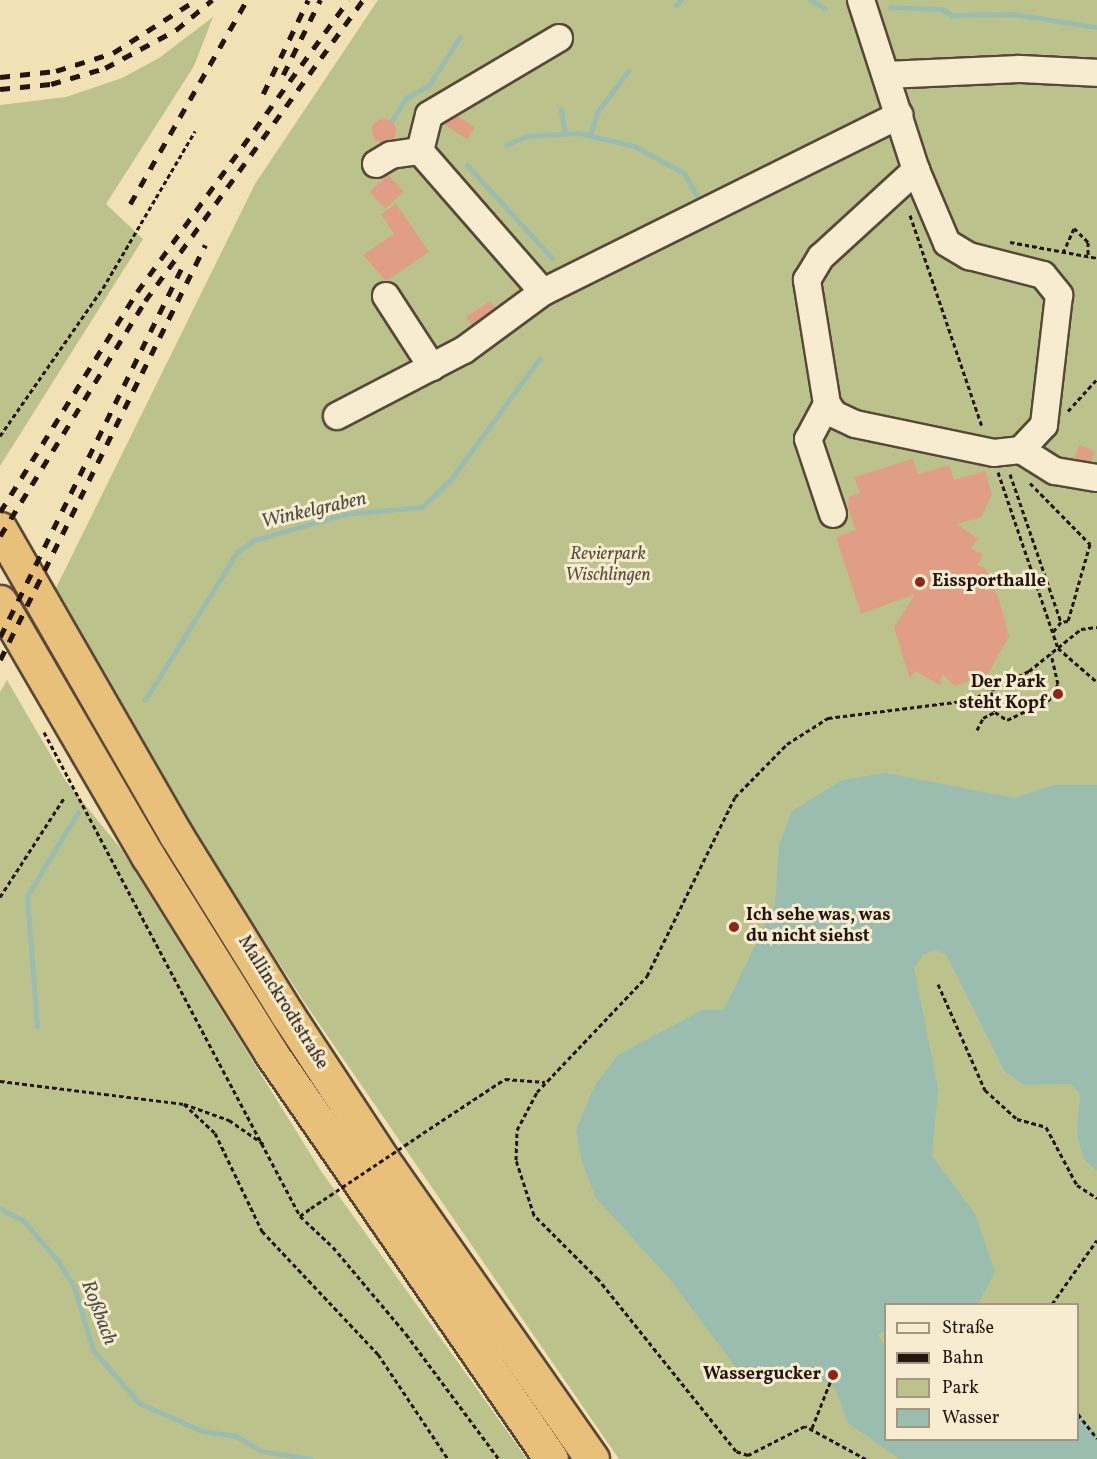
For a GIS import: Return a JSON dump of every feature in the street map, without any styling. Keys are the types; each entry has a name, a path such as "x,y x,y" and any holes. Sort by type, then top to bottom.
{"highway":[{"name":"Mallinckrodtstraße","path":"0,529 176,835 287,1014 388,1169 592,1459"},
{"name":"Mallinckrodtstraße","path":"0,602 148,856 271,1053 551,1459"}],"lane":[{"path":"861,0 899,115 908,177 951,248 1032,270 1053,282 1060,306 1045,415 1040,432 1021,450 994,453 843,421 827,404 807,280 821,257 908,177"},
{"path":"420,151 429,115 559,38"},
{"path":"886,75 1008,69 1097,73"},
{"path":"337,416 432,367 543,292 899,115"},
{"path":"376,164 420,151"},
{"path":"420,151 543,292"},
{"path":"386,296 432,367"},
{"path":"827,404 808,439 833,514"},
{"path":"1021,450 1054,471 1097,478"}],"path":[{"path":"0,436 103,288 195,130"},
{"path":"908,177 1052,633 1058,648 1097,682"},
{"path":"1063,253 1074,228 1088,242 1088,257"},
{"path":"1007,242 1097,258"},
{"path":"1045,415 1066,413 1097,379"},
{"path":"994,453 1016,483 1015,501 1061,622"},
{"path":"1025,477 1089,544 1068,621 1061,622 1052,633"},
{"path":"833,1375 812,1428 748,1455 736,1451 598,1279 534,1215 513,1144 522,1114 545,1082 647,976 718,825 764,764 828,718 970,700 991,692 1051,654 1081,629 1097,627"},
{"path":"991,692 995,712 1007,720 1055,695 1058,684 1051,654"},
{"path":"977,730 983,718 995,712"},
{"path":"43,729 267,1146 300,1216 333,1247 406,1334 499,1459"},
{"path":"0,897 64,798"},
{"path":"938,984 986,1090 1017,1119 1047,1127 1077,1185 1097,1198"},
{"path":"300,1216 505,1079 545,1082"},
{"path":"0,1081 184,1104 228,1120 267,1146"},
{"path":"184,1104 215,1133 262,1231 378,1354 448,1459"},
{"path":"1053,1303 1097,1240"},
{"path":"1079,1416 1097,1438"},
{"path":"812,1428 866,1459"}],"green space":[{"name":"Revierpark Wischlingen","path":"378,0 1097,0 1097,1459 619,1459 302,999 191,825 55,590 255,184"},
{"path":"213,17 194,66 106,204 143,239 0,466 0,105 66,97 122,78 159,58"},
{"path":"7,680 65,780 121,849 321,1171 527,1459 0,1459 0,692"}],"water":[{"path":"886,773 1014,798 1054,785 1097,785 1097,1171 1084,1159 1077,1135 1080,1094 1071,1084 1024,1085 1005,1072 946,954 935,950 923,955 914,968 938,1088 932,1156 975,1214 995,1272 979,1303 884,1303 884,1331 878,1335 884,1344 884,1441 1079,1441 1079,1414 1097,1434 1097,1459 900,1459 848,1423 835,1388 822,1380 759,1381 738,1370 668,1277 596,1198 582,1162 576,1130 595,1085 618,1055 702,1010 724,1009 775,905 779,845 792,811 842,780"}],"building":[{"path":"457,116 475,127 467,139 443,124"},
{"path":"384,119 393,122 396,131 393,140 384,143 375,140 372,131 375,122"},
{"path":"388,175 404,192 385,209 370,192"},
{"path":"396,204 429,252 386,281 363,255 394,234 381,214"},
{"path":"490,301 495,308 472,326 466,317"},
{"path":"1080,445 1095,452 1090,462 1074,458"},
{"name":"Eissporthalle","path":"913,459 918,474 949,465 954,480 985,471 992,494 981,517 957,524 978,539 971,548 983,555 977,565 985,568 999,600 1009,636 988,674 955,686 942,674 940,685 915,671 910,679 894,627 915,594 861,614 836,537 856,530 848,507 849,497 860,493 854,477"}],"waterway":[{"path":"676,5 681,0"},
{"path":"810,0 825,8"},
{"path":"890,7 941,9 952,15 1012,14 1097,27"},
{"path":"391,122 406,98 429,85 460,37"},
{"path":"590,135 598,111 629,70"},
{"path":"561,109 565,133"},
{"path":"506,145 527,136 578,133 634,146 684,173 702,206"},
{"name":"Winkelgraben","path":"467,165 552,258"},
{"name":"Winkelgraben","path":"145,700 237,552 254,540 346,514 422,507 451,479 540,358"},
{"name":"Winkelgraben","path":"37,1026 27,896 78,812"},
{"name":"Roßbach","path":"0,1209 23,1220 58,1261 74,1287 93,1350 139,1403 202,1431 236,1436 261,1451 311,1459"}],"railway":[{"path":"0,77 56,71 113,53 196,0"},
{"path":"0,89 51,84 105,68 176,30 212,0"},
{"path":"130,204 247,0"},
{"path":"263,94 308,0"},
{"path":"283,75 320,0"},
{"path":"0,512 137,292 348,0"},
{"path":"0,536 145,301 363,0"},
{"path":"0,660 205,245"},
{"path":"0,637 183,265"}],"place":[{"name":"Eissporthalle","path":"920,582"},
{"name":"Der Park steht Kopf","path":"1058,694"},
{"name":"Ich sehe was, was du nicht siehst","path":"734,927"},
{"name":"Wassergucker","path":"833,1375"}]}
